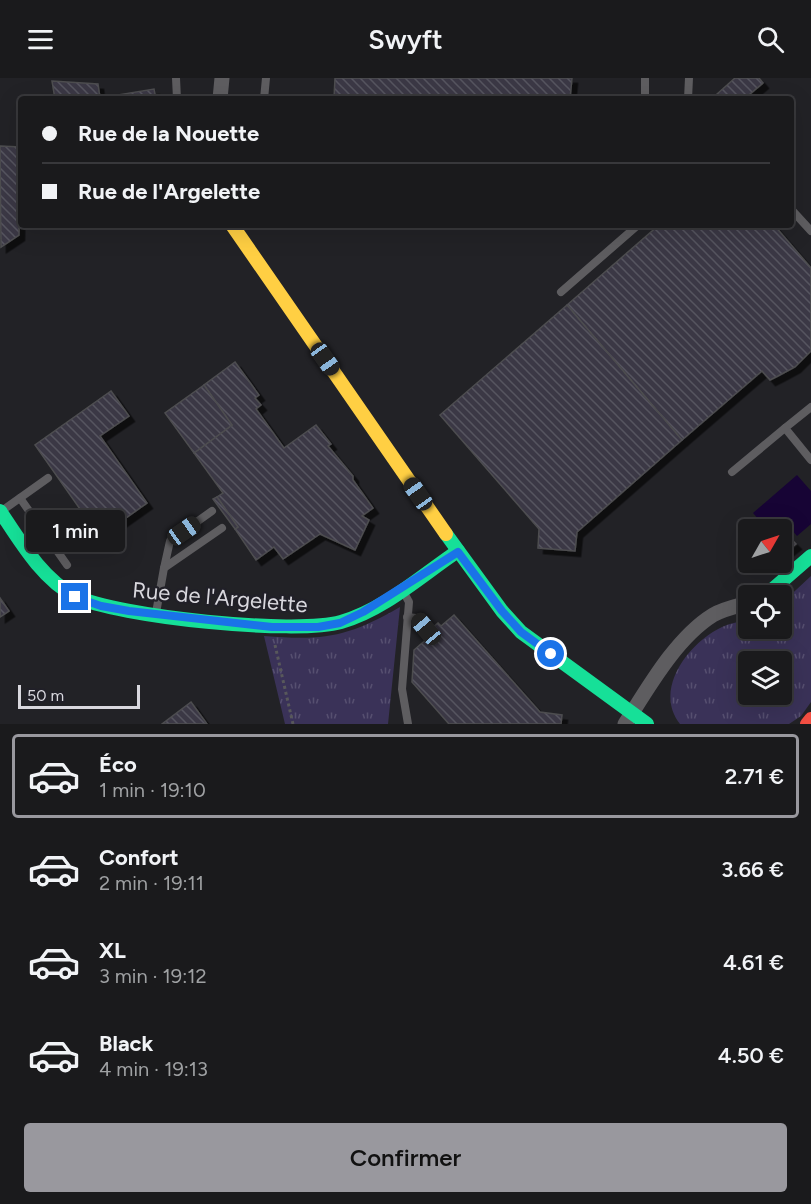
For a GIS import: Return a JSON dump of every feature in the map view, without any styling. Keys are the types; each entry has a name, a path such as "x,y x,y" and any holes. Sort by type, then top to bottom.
{"street":[{"path":"220,96 222,78"},
{"path":"233,228 458,552 521,632 628,719 647,724"},
{"name":"Rue de l'Argelette","path":"0,511 34,559 52,579 75,597 101,606 273,632 340,623 458,552"},
{"path":"778,585 811,556"},
{"path":"628,719 659,672 692,633 714,615 738,607"},
{"path":"807,724 811,719"}],"lane":[{"path":"176,78 177,96"},
{"path":"264,96 266,78"},
{"path":"645,78 645,96"},
{"path":"688,96 689,78"},
{"path":"794,212 811,231"},
{"path":"561,291 634,228"},
{"path":"732,472 811,407"},
{"path":"785,428 811,460"},
{"path":"0,511 48,478"},
{"path":"20,498 67,565"},
{"path":"155,614 170,541 212,511"},
{"path":"164,568 222,528"},
{"path":"401,588 408,597 402,689 408,724"},
{"path":"407,617 417,618 426,629"}],"path":[{"path":"273,632 293,724"}],"green space":[{"path":"811,576 811,702 801,716 789,724 680,724 673,711 670,697 672,683 678,669 697,644 709,634 738,622 738,639 792,639 792,594"},
{"path":"400,607 388,724 285,724 264,636 303,638 335,635 365,625"}],"shaded area":[{"path":"797,475 811,491 811,524 797,536 792,530 792,519 758,519 753,513"}],"building":[{"path":"335,78 572,78 570,96 334,96"},
{"path":"735,78 759,78 763,83 748,96 719,96 717,94"},
{"path":"52,81 98,84 100,96 54,96"},
{"path":"154,89 155,96 112,96"},
{"path":"0,146 18,147 19,235 1,247"},
{"path":"656,228 777,228 811,268 811,351 795,367 770,380 762,371 682,440 567,305"},
{"path":"567,305 682,440 577,532 575,551 538,548 539,529 440,415"},
{"path":"235,362 259,395 255,398 261,405 256,409 284,448 316,425 331,444 328,446 353,476 353,480 373,508 362,516 369,520 355,550 320,534 283,559 274,547 256,560 235,529 238,527 217,497 223,493 194,453 232,425 204,385"},
{"path":"204,385 232,425 194,453 165,413"},
{"path":"111,391 129,416 100,436 147,503 85,547 68,523 72,520 70,516 80,509 35,445"},
{"path":"217,497 238,527 235,529 213,499"},
{"path":"0,598 9,611 0,617"},
{"path":"454,615 540,712 562,715 561,724 449,724 412,682 414,650 436,631 432,628 438,623 441,626"},
{"path":"191,702 207,724 162,724"}],"traffic: fast":[{"path":"0,511 42,570 63,589 75,596 128,611 207,622 286,626 341,622 387,601 458,551"},
{"path":"446,534 502,611 521,632 647,724"},
{"path":"778,585 811,556"}],"traffic: slow":[{"path":"234,228 446,534"}],"traffic: jam":[{"path":"807,724 811,719"}],"route":[{"path":"75,597 101,606 129,611 272,627 318,627 340,623 363,612 458,552 502,611 521,632 551,654"}]}
